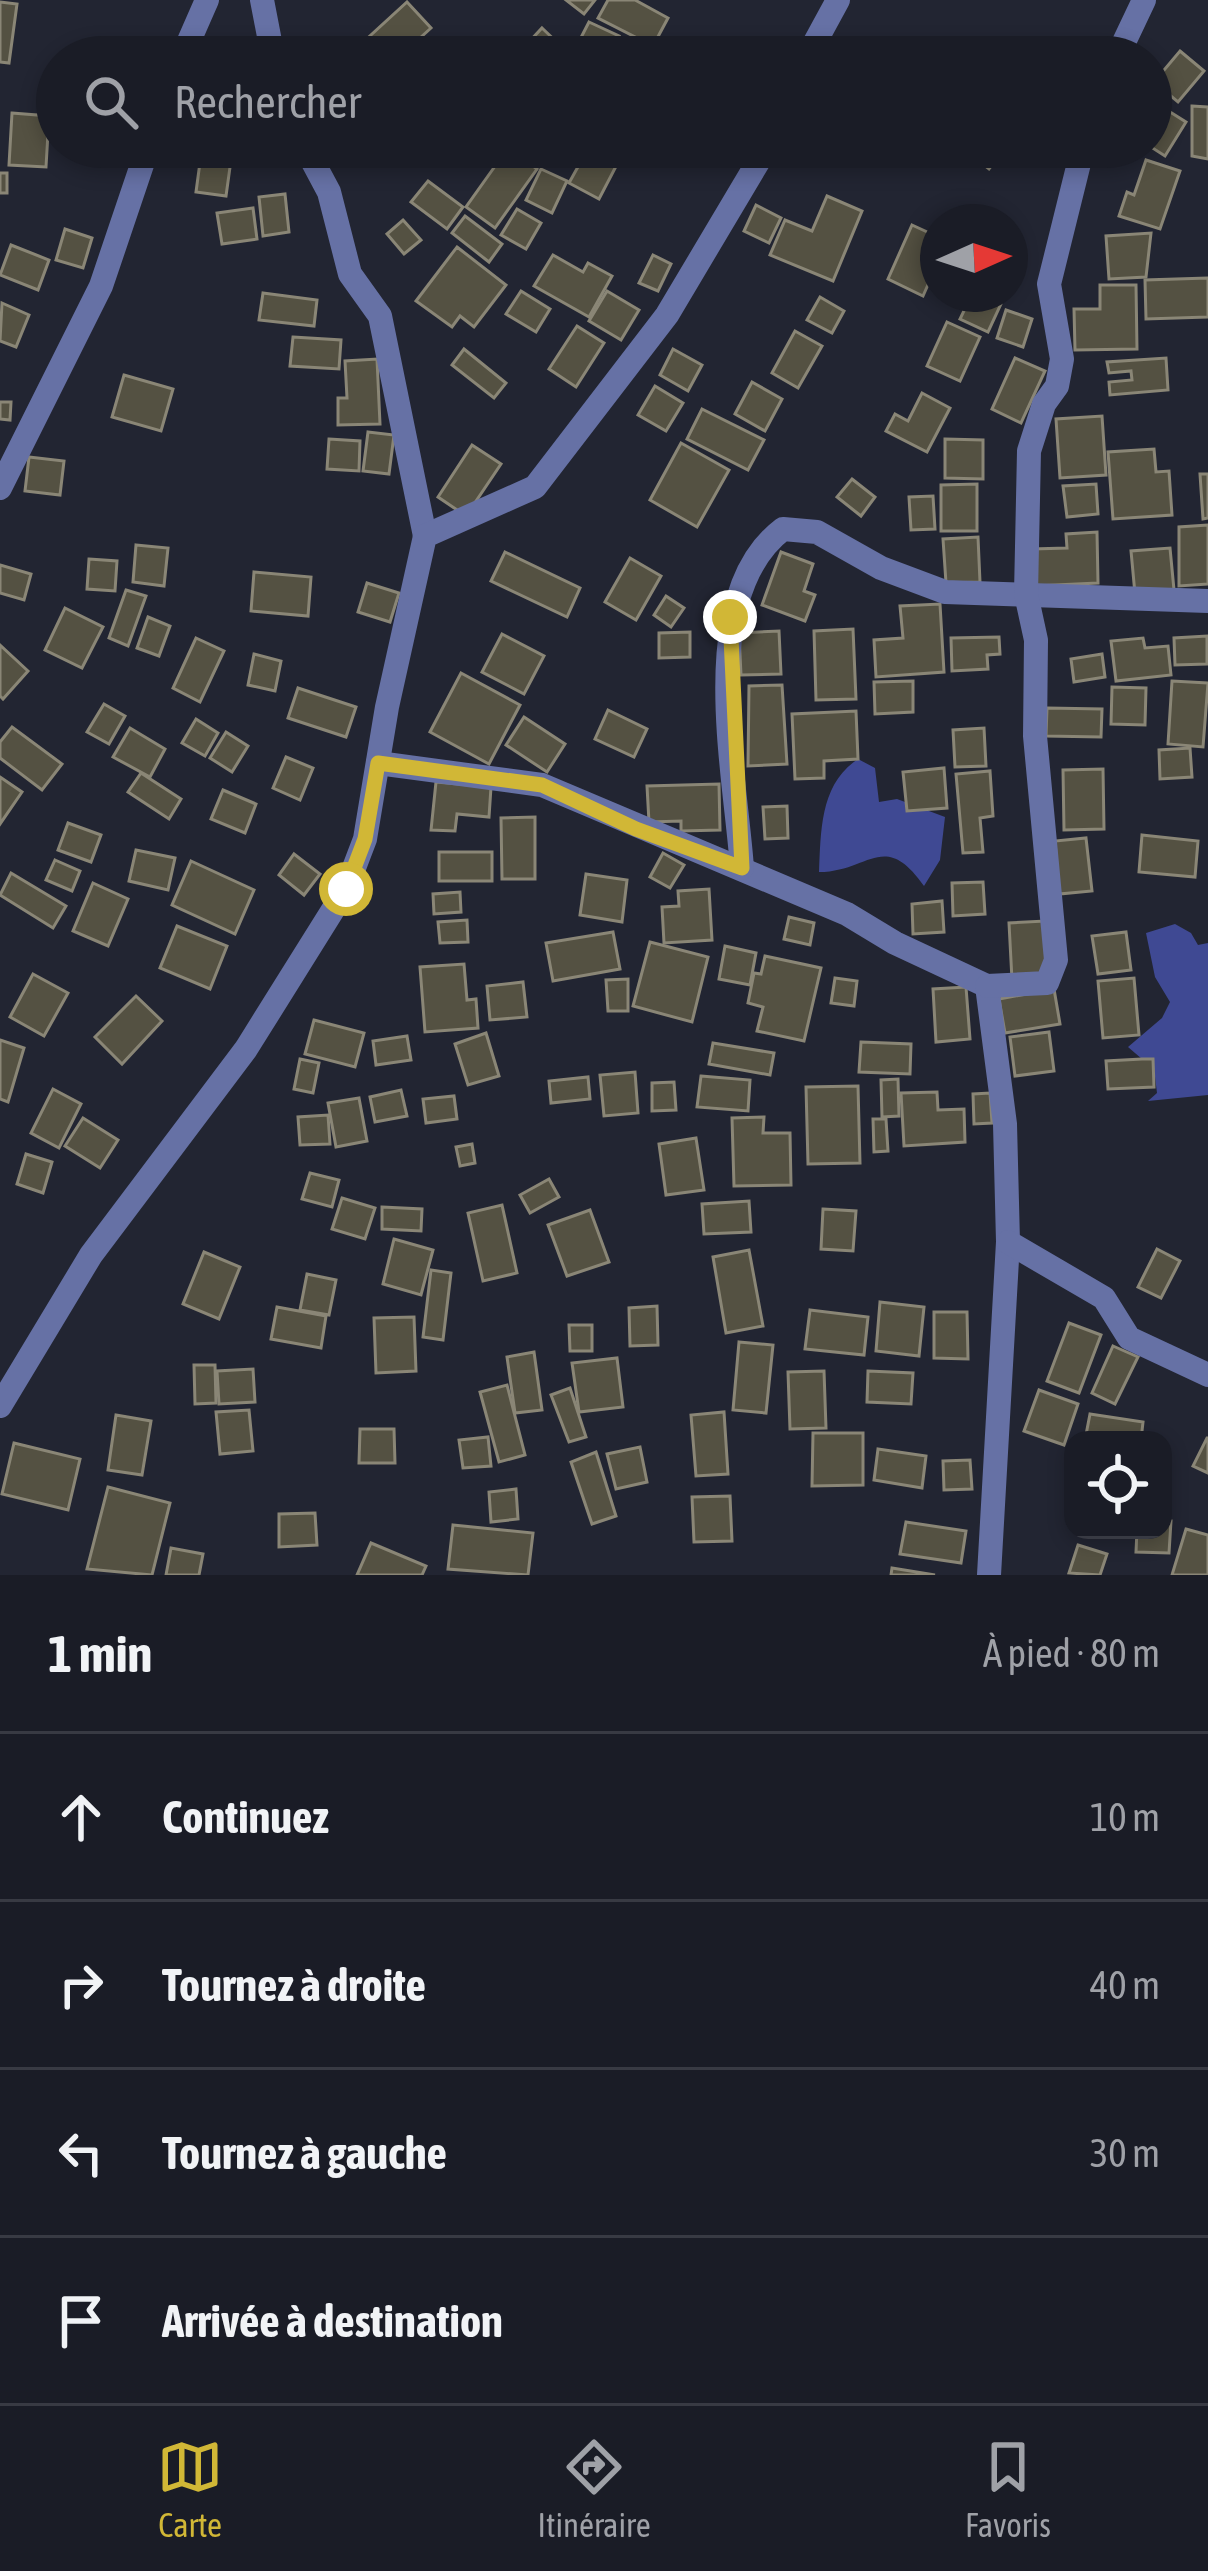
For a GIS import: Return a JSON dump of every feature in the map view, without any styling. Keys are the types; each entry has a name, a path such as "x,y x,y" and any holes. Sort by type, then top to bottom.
{"street":[{"path":"192,36 208,0"},
{"path":"262,0 269,36"},
{"path":"818,36 838,0"},
{"path":"1127,36 1144,0"},
{"path":"0,488 101,286 141,168"},
{"path":"0,1406 91,1255 247,1049 346,889 365,839 425,536 380,316 350,274 329,192 316,168"},
{"path":"425,536 535,487 667,315 754,168"},
{"path":"378,763 542,785 636,829 847,914 986,986 1047,983 1056,960 1035,736 1036,640 1026,594 1030,439 1057,386 1062,359 1049,284 1078,168"},
{"path":"742,868 727,639 735,593 765,544 783,529 818,532 881,568 930,588 1208,601"},
{"path":"986,986 1005,1124 1008,1242 989,1575"},
{"path":"1008,1242 1104,1298 1129,1338 1208,1375"}],"shaded area":[{"path":"858,759 875,768 879,802 897,799 945,817 940,860 924,886 910,869 886,857 819,872 829,795 845,769"},
{"path":"1175,924 1191,933 1198,945 1208,943 1208,1095 1148,1101 1157,1093 1153,1060 1142,1059 1128,1047 1162,1018 1170,1002 1155,977 1146,933"}],"building":[{"path":"566,0 595,0 584,14"},
{"path":"608,0 635,0 668,18 658,36 633,36 598,18"},
{"path":"0,2 17,4 9,63 0,62"},
{"path":"407,2 431,28 422,36 370,36"},
{"path":"589,22 619,36 582,36"},
{"path":"1180,51 1204,71 1178,102 1172,97 1172,61"},
{"path":"1192,106 1208,107 1208,159 1192,156"},
{"path":"12,113 36,115 36,166 9,165"},
{"path":"1172,113 1186,122 1172,145"},
{"path":"199,168 230,168 226,196 196,192"},
{"path":"494,168 537,169 495,228 466,207"},
{"path":"577,168 615,168 599,199 569,183"},
{"path":"1143,168 1180,171 1160,229 1119,216 1127,192 1134,195"},
{"path":"541,169 567,181 552,213 526,200"},
{"path":"0,173 7,173 7,193 0,193"},
{"path":"428,181 463,207 447,229 411,202"},
{"path":"285,194 289,232 263,236 259,197"},
{"path":"827,196 862,211 833,281 770,255 785,220 812,231"},
{"path":"756,205 781,218 769,243 744,231"},
{"path":"253,208 257,239 222,244 217,213"},
{"path":"517,209 541,223 526,249 501,235"},
{"path":"465,216 502,244 489,262 452,233"},
{"path":"403,220 421,240 404,254 387,234"},
{"path":"912,225 920,229 920,295 888,279"},
{"path":"65,229 92,238 83,268 56,260"},
{"path":"1151,233 1146,277 1109,279 1106,236"},
{"path":"11,245 49,260 38,290 0,275"},
{"path":"457,247 506,285 474,327 460,316 452,327 416,301"},
{"path":"553,255 583,272 588,263 612,276 589,317 534,286"},
{"path":"653,255 671,264 658,291 639,283"},
{"path":"1208,278 1208,317 1146,319 1145,280"},
{"path":"1100,285 1136,285 1137,349 1075,350 1074,309 1100,309"},
{"path":"521,291 550,309 536,332 506,314"},
{"path":"607,291 639,310 621,340 589,321"},
{"path":"263,293 317,300 314,326 259,320"},
{"path":"820,297 844,311 832,333 807,320"},
{"path":"2,303 29,315 16,347 0,341"},
{"path":"963,312 997,312 988,332 960,319"},
{"path":"1005,312 1032,319 1023,347 997,338"},
{"path":"947,322 980,337 960,381 927,366"},
{"path":"577,326 604,343 576,387 549,369"},
{"path":"795,331 822,346 798,388 772,373"},
{"path":"293,337 341,340 339,369 290,366"},
{"path":"464,349 506,383 494,398 452,365"},
{"path":"673,349 702,365 688,391 660,375"},
{"path":"1015,358 1045,371 1021,423 992,409"},
{"path":"1166,358 1168,390 1110,395 1109,382 1132,380 1131,371 1109,373 1107,362"},
{"path":"377,359 380,424 338,425 338,398 347,398 345,361"},
{"path":"124,375 173,389 161,431 112,417"},
{"path":"752,382 782,399 765,431 735,414"},
{"path":"655,386 683,403 666,431 638,415"},
{"path":"922,393 950,408 927,452 886,431 895,414 908,421"},
{"path":"0,402 11,402 10,420 0,419"},
{"path":"702,409 764,440 748,470 687,439"},
{"path":"1102,416 1106,475 1060,478 1056,419"},
{"path":"368,432 394,435 389,474 363,471"},
{"path":"329,439 360,441 359,471 327,469"},
{"path":"945,439 983,440 983,479 945,478"},
{"path":"681,443 729,470 697,527 650,500"},
{"path":"472,445 501,464 466,516 438,497"},
{"path":"1154,449 1156,472 1169,471 1172,515 1113,519 1108,452"},
{"path":"29,457 64,461 60,495 25,491"},
{"path":"1200,474 1208,474 1208,518 1203,519"},
{"path":"852,479 875,497 861,516 837,497"},
{"path":"977,484 977,531 941,531 941,485"},
{"path":"1096,484 1098,514 1067,517 1063,486"},
{"path":"933,496 935,529 911,530 909,497"},
{"path":"1208,525 1208,584 1179,586 1179,527"},
{"path":"1097,532 1098,583 1033,586 1032,549 1067,548 1066,534"},
{"path":"978,537 980,582 946,583 943,539"},
{"path":"136,545 168,548 164,586 133,582"},
{"path":"1170,548 1174,590 1135,594 1131,551"},
{"path":"505,552 580,588 567,617 491,581"},
{"path":"781,552 813,564 804,591 815,595 805,621 762,605"},
{"path":"630,558 661,576 636,620 605,602"},
{"path":"89,559 117,561 115,591 87,589"},
{"path":"0,565 31,574 24,600 0,593"},
{"path":"254,572 311,577 308,616 251,611"},
{"path":"367,583 399,593 390,622 358,612"},
{"path":"126,590 146,596 128,646 109,638"},
{"path":"666,596 684,608 671,627 654,615"},
{"path":"940,604 944,672 876,677 874,640 903,638 900,606"},
{"path":"65,608 103,627 82,668 45,650"},
{"path":"148,617 170,626 159,656 137,648"},
{"path":"853,629 856,699 816,700 814,631"},
{"path":"779,631 781,674 741,675 739,633"},
{"path":"690,632 690,657 659,658 659,633"},
{"path":"502,634 544,656 524,694 482,672"},
{"path":"1207,636 1207,664 1175,665 1174,638"},
{"path":"999,637 1000,654 987,655 988,669 952,671 951,638"},
{"path":"196,638 224,651 200,702 173,688"},
{"path":"1143,638 1145,648 1168,646 1171,675 1116,681 1111,641"},
{"path":"0,645 28,671 3,699 0,696"},
{"path":"254,654 281,661 275,691 248,685"},
{"path":"1102,654 1105,677 1074,682 1071,659"},
{"path":"461,673 520,705 489,764 430,732"},
{"path":"913,681 913,712 875,714 874,682"},
{"path":"1172,681 1208,683 1203,747 1168,744"},
{"path":"782,685 787,764 748,766 749,686"},
{"path":"1112,687 1146,688 1145,725 1111,724"},
{"path":"298,688 356,707 346,737 288,718"},
{"path":"104,704 125,716 109,744 87,732"},
{"path":"1047,708 1102,709 1101,737 1046,736"},
{"path":"608,710 647,729 634,757 595,739"},
{"path":"856,711 858,759 824,761 824,778 795,779 792,714"},
{"path":"524,717 565,744 547,772 506,745"},
{"path":"196,719 218,733 205,756 182,743"},
{"path":"12,727 62,764 42,790 0,758 0,742"},
{"path":"130,728 165,749 150,777 113,757"},
{"path":"984,728 986,766 955,767 953,730"},
{"path":"226,732 248,746 232,772 210,758"},
{"path":"1190,748 1192,777 1160,779 1159,750"},
{"path":"286,757 313,768 300,800 273,788"},
{"path":"944,768 947,808 907,811 903,772"},
{"path":"1103,769 1104,829 1064,830 1063,770"},
{"path":"990,771 993,816 980,818 983,852 963,853 956,774"},
{"path":"141,773 181,799 169,819 128,792"},
{"path":"0,777 22,792 0,824"},
{"path":"436,782 491,787 489,817 457,814 455,831 431,830"},
{"path":"719,784 720,830 681,831 681,821 649,822 647,786"},
{"path":"223,790 256,804 245,833 211,819"},
{"path":"787,806 788,838 765,839 763,807"},
{"path":"535,817 535,879 502,879 501,818"},
{"path":"68,823 101,835 91,862 58,850"},
{"path":"1142,835 1198,841 1195,877 1139,872"},
{"path":"1086,838 1092,891 1059,894 1055,841"},
{"path":"136,850 175,858 168,890 129,881"},
{"path":"439,852 492,852 492,881 439,881"},
{"path":"663,853 684,865 670,888 650,877"},
{"path":"294,854 320,874 304,895 279,875"},
{"path":"55,860 80,871 72,891 46,880"},
{"path":"191,861 254,890 235,934 172,905"},
{"path":"11,873 66,906 53,928 0,895"},
{"path":"586,874 627,880 622,922 580,915"},
{"path":"983,882 985,914 953,916 952,883"},
{"path":"93,883 128,899 108,946 73,931"},
{"path":"709,889 712,940 664,943 662,907 679,906 678,891"},
{"path":"460,892 461,912 434,914 433,894"},
{"path":"942,901 944,932 913,934 912,904"},
{"path":"789,917 814,923 810,945 784,939"},
{"path":"467,920 468,942 440,943 438,922"},
{"path":"1045,921 1047,978 1012,980 1009,923"},
{"path":"177,926 227,946 210,989 160,968"},
{"path":"613,932 620,969 553,981 546,943"},
{"path":"1126,932 1131,970 1098,974 1092,936"},
{"path":"650,942 708,957 692,1022 633,1006"},
{"path":"725,946 756,953 750,985 719,979"},
{"path":"765,956 821,968 804,1041 757,1031 763,1007 748,1003 754,973 761,974"},
{"path":"464,964 467,1000 476,999 478,1028 425,1032 420,967"},
{"path":"33,974 68,993 44,1036 10,1017"},
{"path":"835,978 857,981 854,1006 831,1003"},
{"path":"1134,978 1139,1035 1103,1038 1098,981"},
{"path":"628,979 628,1011 608,1011 606,980"},
{"path":"523,982 527,1017 490,1020 487,986"},
{"path":"966,987 970,1039 936,1042 933,989"},
{"path":"1054,989 1060,1024 1005,1033 999,999"},
{"path":"136,996 162,1021 122,1064 95,1037"},
{"path":"314,1020 364,1033 355,1067 305,1054"},
{"path":"1049,1032 1054,1071 1015,1076 1010,1037"},
{"path":"486,1033 499,1076 468,1085 455,1044"},
{"path":"407,1036 411,1060 376,1065 373,1041"},
{"path":"0,1040 24,1048 8,1102 0,1099"},
{"path":"861,1042 911,1044 910,1074 859,1072"},
{"path":"713,1043 774,1053 770,1075 709,1064"},
{"path":"300,1059 319,1063 313,1093 294,1089"},
{"path":"1153,1059 1154,1087 1108,1089 1106,1061"},
{"path":"635,1072 638,1113 604,1116 600,1075"},
{"path":"701,1076 750,1080 748,1111 697,1107"},
{"path":"588,1077 590,1099 551,1103 549,1081"},
{"path":"898,1079 899,1116 882,1117 881,1080"},
{"path":"674,1082 676,1110 652,1111 652,1083"},
{"path":"858,1086 860,1163 808,1164 806,1087"},
{"path":"53,1089 81,1104 59,1148 31,1133"},
{"path":"401,1090 407,1116 375,1122 370,1097"},
{"path":"937,1092 938,1110 964,1109 965,1142 904,1146 901,1093"},
{"path":"990,1093 992,1123 974,1124 973,1094"},
{"path":"454,1096 457,1119 426,1123 423,1099"},
{"path":"359,1098 367,1141 336,1147 328,1103"},
{"path":"328,1115 330,1144 300,1145 298,1117"},
{"path":"764,1117 763,1133 790,1133 791,1185 734,1186 732,1118"},
{"path":"83,1118 118,1140 100,1168 65,1146"},
{"path":"873,1119 886,1119 888,1151 874,1152"},
{"path":"696,1138 704,1190 666,1195 659,1144"},
{"path":"472,1144 475,1163 460,1166 456,1147"},
{"path":"26,1154 52,1162 43,1193 17,1184"},
{"path":"310,1173 339,1180 332,1207 302,1199"},
{"path":"549,1179 559,1197 530,1213 520,1195"},
{"path":"342,1198 375,1208 365,1239 332,1229"},
{"path":"749,1201 751,1232 704,1234 702,1204"},
{"path":"502,1205 517,1273 483,1281 468,1213"},
{"path":"382,1207 422,1209 421,1231 382,1229"},
{"path":"823,1209 856,1211 853,1251 821,1249"},
{"path":"590,1210 609,1262 567,1276 548,1225"},
{"path":"394,1239 433,1250 421,1295 383,1284"},
{"path":"1157,1249 1180,1261 1161,1298 1138,1287"},
{"path":"749,1250 763,1326 726,1333 713,1257"},
{"path":"204,1252 240,1267 219,1319 183,1304"},
{"path":"431,1270 451,1273 443,1340 423,1337"},
{"path":"307,1274 336,1280 329,1315 300,1310"},
{"path":"880,1302 924,1307 919,1356 876,1351"},
{"path":"657,1306 658,1345 630,1346 629,1308"},
{"path":"277,1307 326,1316 321,1348 271,1339"},
{"path":"810,1310 868,1317 864,1355 805,1349"},
{"path":"934,1312 967,1312 968,1359 934,1358"},
{"path":"414,1317 416,1371 376,1373 374,1318"},
{"path":"1069,1323 1101,1335 1079,1393 1047,1381"},
{"path":"569,1325 592,1325 592,1351 570,1351"},
{"path":"739,1342 773,1345 766,1413 733,1410"},
{"path":"1113,1346 1138,1357 1115,1404 1092,1393"},
{"path":"534,1352 542,1410 515,1413 507,1357"},
{"path":"617,1358 623,1407 579,1412 572,1363"},
{"path":"194,1365 215,1365 216,1403 195,1404"},
{"path":"253,1369 255,1402 219,1404 217,1371"},
{"path":"824,1371 826,1428 790,1429 788,1372"},
{"path":"868,1371 913,1373 911,1404 867,1402"},
{"path":"507,1385 525,1455 499,1462 480,1392"},
{"path":"570,1388 586,1437 569,1442 551,1395"},
{"path":"1039,1390 1078,1404 1069,1431 1064,1431 1064,1445 1024,1431"},
{"path":"249,1410 253,1451 220,1454 216,1412"},
{"path":"724,1412 728,1474 696,1476 691,1415"},
{"path":"1090,1414 1143,1422 1142,1431 1087,1431"},
{"path":"116,1415 151,1421 142,1475 108,1470"},
{"path":"360,1429 394,1429 395,1463 359,1463"},
{"path":"813,1433 863,1433 863,1485 812,1486"},
{"path":"488,1437 491,1466 463,1468 459,1440"},
{"path":"1208,1438 1208,1473 1193,1466"},
{"path":"14,1443 80,1459 68,1510 2,1494"},
{"path":"640,1447 647,1482 616,1489 607,1454"},
{"path":"878,1449 926,1456 922,1488 874,1480"},
{"path":"596,1452 616,1516 592,1524 571,1462"},
{"path":"970,1460 972,1489 944,1490 943,1461"},
{"path":"108,1487 170,1503 152,1575 87,1569"},
{"path":"516,1489 518,1519 491,1522 489,1492"},
{"path":"730,1496 732,1541 694,1542 692,1497"},
{"path":"315,1513 317,1545 279,1547 279,1514"},
{"path":"906,1522 966,1531 961,1563 900,1554"},
{"path":"453,1525 533,1533 528,1575 448,1569"},
{"path":"1186,1529 1208,1535 1208,1575 1172,1575"},
{"path":"1137,1539 1170,1539 1169,1553 1136,1552"},
{"path":"371,1543 426,1566 422,1575 357,1575"},
{"path":"1078,1545 1107,1554 1100,1575 1069,1573"},
{"path":"171,1548 203,1554 199,1575 166,1575"},
{"path":"892,1568 935,1575 891,1575"}],"route":[{"path":"346,889 365,839 378,763 542,785 636,829 742,868 727,639 730,617"}]}
